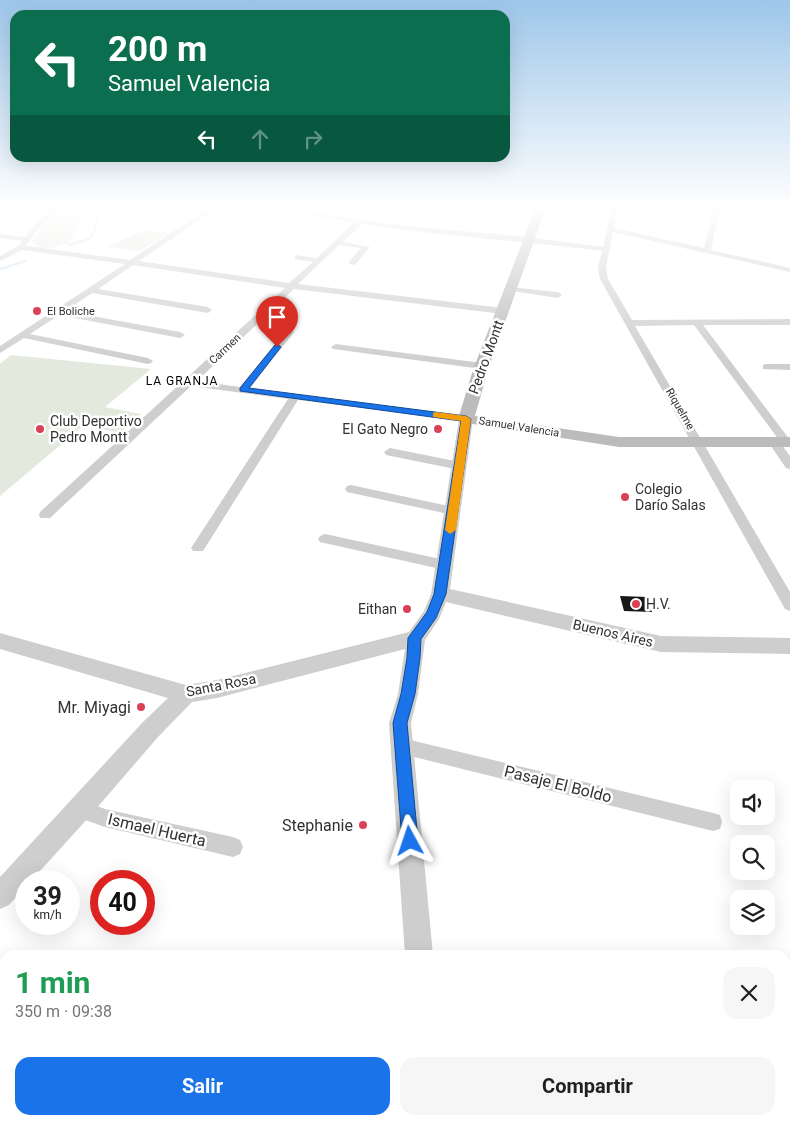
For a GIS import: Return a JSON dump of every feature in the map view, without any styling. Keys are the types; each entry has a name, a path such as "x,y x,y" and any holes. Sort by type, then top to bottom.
{"main road":[{"name":"Pedro Montt","path":"466,419 482,366 521,260"},
{"name":"Samuel Valencia","path":"466,419 619,442 783,442"}],"street":[{"path":"114,260 290,286 503,311"},
{"path":"0,350 136,260"},
{"name":"Carmen","path":"45,515 189,383 318,260"},
{"path":"352,263 355,260"},
{"name":"Riquelme","path":"603,260 604,278 790,604"},
{"path":"742,260 790,270"},
{"path":"512,289 558,295"},
{"path":"90,290 208,310"},
{"path":"58,312 180,335"},
{"path":"696,322 783,442 790,465"},
{"path":"630,323 790,322"},
{"path":"243,390 289,332"},
{"path":"22,335 148,362"},
{"path":"336,347 482,366"},
{"path":"766,367 790,367"},
{"name":"Samuel Valencia","path":"189,383 466,419"},
{"path":"198,548 295,396"},
{"name":"Pedro Montt","path":"415,638 432,614 440,594 454,511 466,419"},
{"path":"390,452 460,466"},
{"path":"351,490 454,511"},
{"path":"325,539 445,565"},
{"name":"Buenos Aires","path":"440,594 661,644 790,646"},
{"path":"415,638 408,694 400,723 419,950"},
{"name":"Santa Rosa","path":"0,641 186,694 217,689 415,638"},
{"path":"0,896 82,809 150,730 186,694"},
{"name":"Pasaje El Boldo","path":"402,746 713,822"},
{"name":"Ismael Huerta","path":"82,809 105,818 233,847"}],"shaded area":[{"name":"Club Deportivo Pedro Montt","path":"11,355 151,369 105,407 141,414 120,433 84,425 0,496 0,364"}],"building":[{"name":"H.V.","path":"620,596 648,597 652,612 624,611"}],"waterway":[{"path":"0,269 25,261"}],"slow traffic":[{"path":"436,415 466,419 450,530"}],"place":[{"name":"El Boliche","path":"37,311"},
{"name":"Club Deportivo Pedro Montt","path":"40,429"},
{"name":"El Gato Negro","path":"438,429"},
{"name":"Colegio Darío Salas","path":"625,497"},
{"name":"H.V.","path":"636,604"},
{"name":"Eithan","path":"407,609"},
{"name":"Mr. Miyagi","path":"141,707"},
{"name":"Stephanie","path":"363,825"}],"district":[{"name":"LA GRANJA","path":"182,381"}],"route":[{"path":"277,347 243,390 466,419 454,511 440,594 432,614 424,628 415,638 408,694 400,723 410,841"}]}
